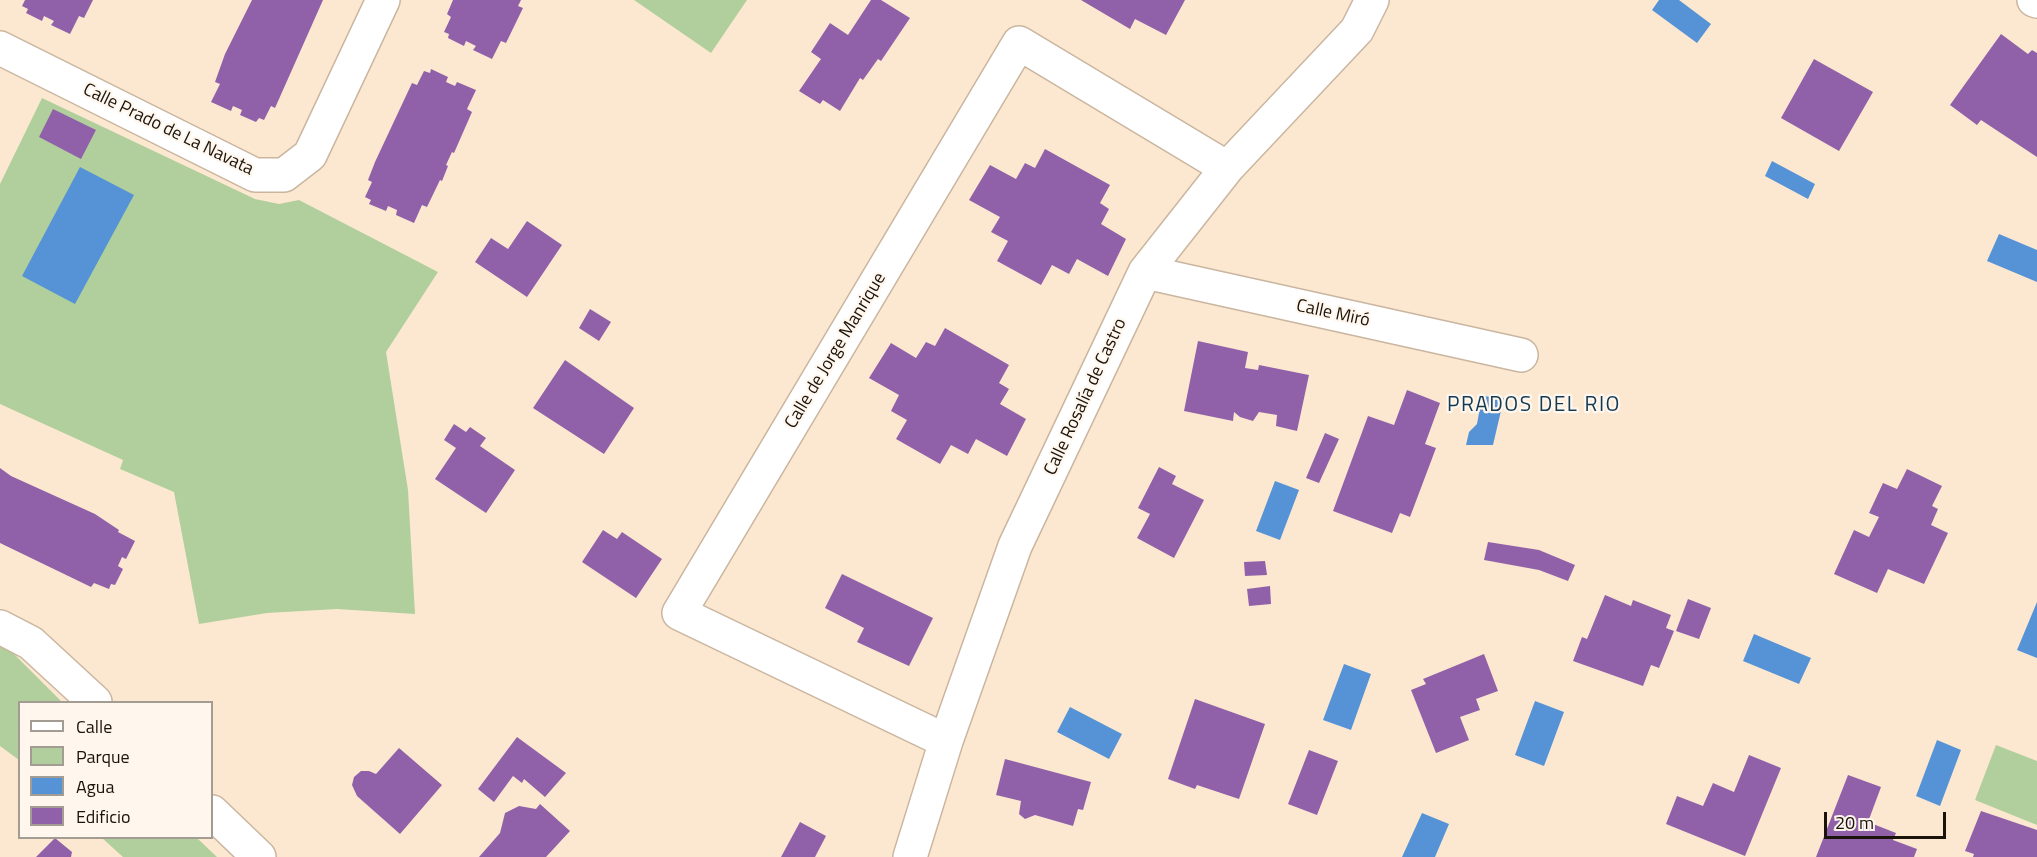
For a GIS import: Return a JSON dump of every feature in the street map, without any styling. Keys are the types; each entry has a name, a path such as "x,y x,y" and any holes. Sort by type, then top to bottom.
{"street":[{"name":"Calle Prado de La Navata","path":"0,48 255,175 284,175 310,155 383,0"},
{"name":"Calle Rosalía de Castro","path":"913,856 946,741 1015,546 1145,272 1227,168 1357,30 1372,0"},
{"name":"Calle de Jorge Manrique","path":"946,741 679,613 1019,43 1227,168"},
{"name":"Calle Miró","path":"1145,272 1521,355"},
{"path":"0,627 31,643 94,701"},
{"path":"213,813 260,857"}],"green space":[{"path":"634,0 747,0 711,53"},
{"path":"42,98 255,199 279,204 299,200 438,272 386,352 408,490 415,614 337,609 267,613 199,624 174,492 120,469 123,460 0,404 0,184"},
{"path":"0,644 8,648 61,701 18,701 18,759 0,746"},
{"path":"1996,745 2037,761 2037,825 1975,800"},
{"path":"103,839 198,839 217,857 123,857"}],"water":[{"path":"1659,0 1679,0 1711,24 1697,43 1652,10"},
{"path":"1772,161 1815,184 1808,199 1765,176"},
{"path":"80,167 134,195 75,304 22,276"},
{"path":"1999,234 2037,250 2037,282 1987,261"},
{"path":"1482,396 1504,398 1493,445 1466,445 1469,432 1477,424"},
{"path":"1275,481 1299,490 1280,540 1256,531"},
{"path":"2037,602 2037,658 2017,650"},
{"path":"1754,634 1811,658 1799,684 1743,661"},
{"path":"1344,664 1371,674 1351,730 1323,720"},
{"path":"1535,701 1564,712 1544,766 1515,755"},
{"path":"1070,707 1122,734 1109,759 1057,732"},
{"path":"1937,740 1961,750 1940,806 1916,796"},
{"path":"1422,813 1449,824 1435,857 1402,857"}],"building":[{"path":"25,0 93,0 84,18 79,16 70,34 51,25 54,21 44,16 42,21 26,13 28,9 22,6"},
{"path":"252,0 323,0 275,108 271,106 264,120 259,118 256,122 240,115 242,110 233,106 231,111 211,102 220,84 215,82 225,54"},
{"path":"453,0 521,0 518,6 523,8 506,43 501,41 492,59 473,50 476,46 466,41 464,46 448,38 449,34 444,32 451,17 447,14"},
{"path":"871,0 881,0 910,18 881,61 878,59 863,80 860,78 840,111 823,100 820,104 799,91 821,59 811,52 830,23 848,35"},
{"path":"1081,0 1185,0 1166,35 1135,19 1130,29"},
{"path":"2001,34 2028,54 2032,50 2037,53 2037,157 1981,120 1977,125 1950,105"},
{"path":"1814,59 1873,92 1839,151 1781,118"},
{"path":"431,69 448,77 446,82 455,86 457,82 476,90 467,109 472,112 454,153 452,152 446,165 448,166 442,181 440,180 427,207 422,205 414,223 396,215 397,210 388,206 386,211 369,204 371,200 365,197 372,182 368,180 375,162 412,83 417,85 424,71 430,73"},
{"path":"53,109 96,130 81,159 39,137"},
{"path":"1045,149 1110,185 1100,203 1109,209 1101,224 1126,239 1108,276 1077,259 1069,274 1052,265 1041,285 997,261 1008,241 991,232 1000,217 969,200 990,165 1016,179 1025,163 1035,168"},
{"path":"527,221 562,245 527,297 475,262 491,238 508,249"},
{"path":"590,309 611,322 599,341 579,328"},
{"path":"945,328 1009,365 999,383 1009,389 1000,404 1026,419 1007,456 976,439 968,454 951,445 940,464 896,439 907,420 891,411 899,395 869,378 891,343 916,358 926,342 935,346"},
{"path":"1198,341 1248,352 1245,368 1258,370 1259,365 1309,375 1297,431 1276,426 1277,415 1259,412 1253,421 1240,417 1234,412 1233,421 1184,411"},
{"path":"565,360 634,408 604,454 533,408"},
{"path":"1407,390 1440,403 1425,444 1436,448 1410,517 1400,513 1392,533 1333,511 1368,416 1394,425"},
{"path":"454,424 466,432 470,427 486,438 480,446 515,470 486,513 435,479 456,448 444,440"},
{"path":"1325,433 1339,439 1319,483 1306,478"},
{"path":"1159,467 1176,476 1172,484 1204,500 1174,558 1137,538 1150,514 1138,508"},
{"path":"0,468 11,476 95,514 119,530 118,532 135,541 126,559 122,557 118,566 123,569 115,585 111,584 109,589 94,583 91,587 0,543"},
{"path":"1907,469 1942,486 1932,506 1938,509 1931,525 1948,533 1924,584 1888,569 1877,593 1834,574 1854,530 1869,537 1879,517 1869,513 1883,483 1897,489"},
{"path":"603,530 617,539 622,532 662,559 636,598 582,562"},
{"path":"1488,542 1539,550 1575,565 1568,581 1539,570 1484,560"},
{"path":"1265,561 1267,575 1245,576 1244,562"},
{"path":"842,574 933,618 909,666 857,642 864,628 825,608"},
{"path":"1270,586 1271,604 1249,606 1247,589"},
{"path":"1605,595 1631,606 1633,600 1671,615 1666,628 1674,631 1659,668 1651,665 1643,686 1573,661 1582,637 1587,639"},
{"path":"1688,599 1711,608 1699,639 1676,631"},
{"path":"1484,654 1498,691 1476,699 1480,710 1460,717 1469,740 1436,753 1411,690 1426,684 1423,679"},
{"path":"1195,699 1265,724 1239,799 1197,785 1195,789 1168,779"},
{"path":"517,737 566,773 545,797 524,779 522,783 513,776 494,802 478,789"},
{"path":"399,748 442,785 400,834 357,796 352,785 354,777 361,771 376,774"},
{"path":"1309,750 1338,761 1317,815 1288,804"},
{"path":"1749,755 1781,768 1745,856 1666,824 1677,796 1703,806 1713,783 1734,792"},
{"path":"1005,759 1091,782 1083,810 1078,809 1073,826 1035,815 1025,819 1019,814 1021,801 996,795"},
{"path":"1848,775 1881,787 1868,822 1896,833 1893,840 1917,849 1914,857 1816,857"},
{"path":"540,804 570,831 546,857 479,857 500,833 505,813 519,806 536,809"},
{"path":"1981,811 2037,830 2037,857 1973,857 1974,854 1965,851"},
{"path":"800,822 826,836 815,857 781,857"},
{"path":"54,839 72,852 71,857 36,857"}],"district":[{"name":"PRADOS DEL RIO","path":"1534,406"}]}
